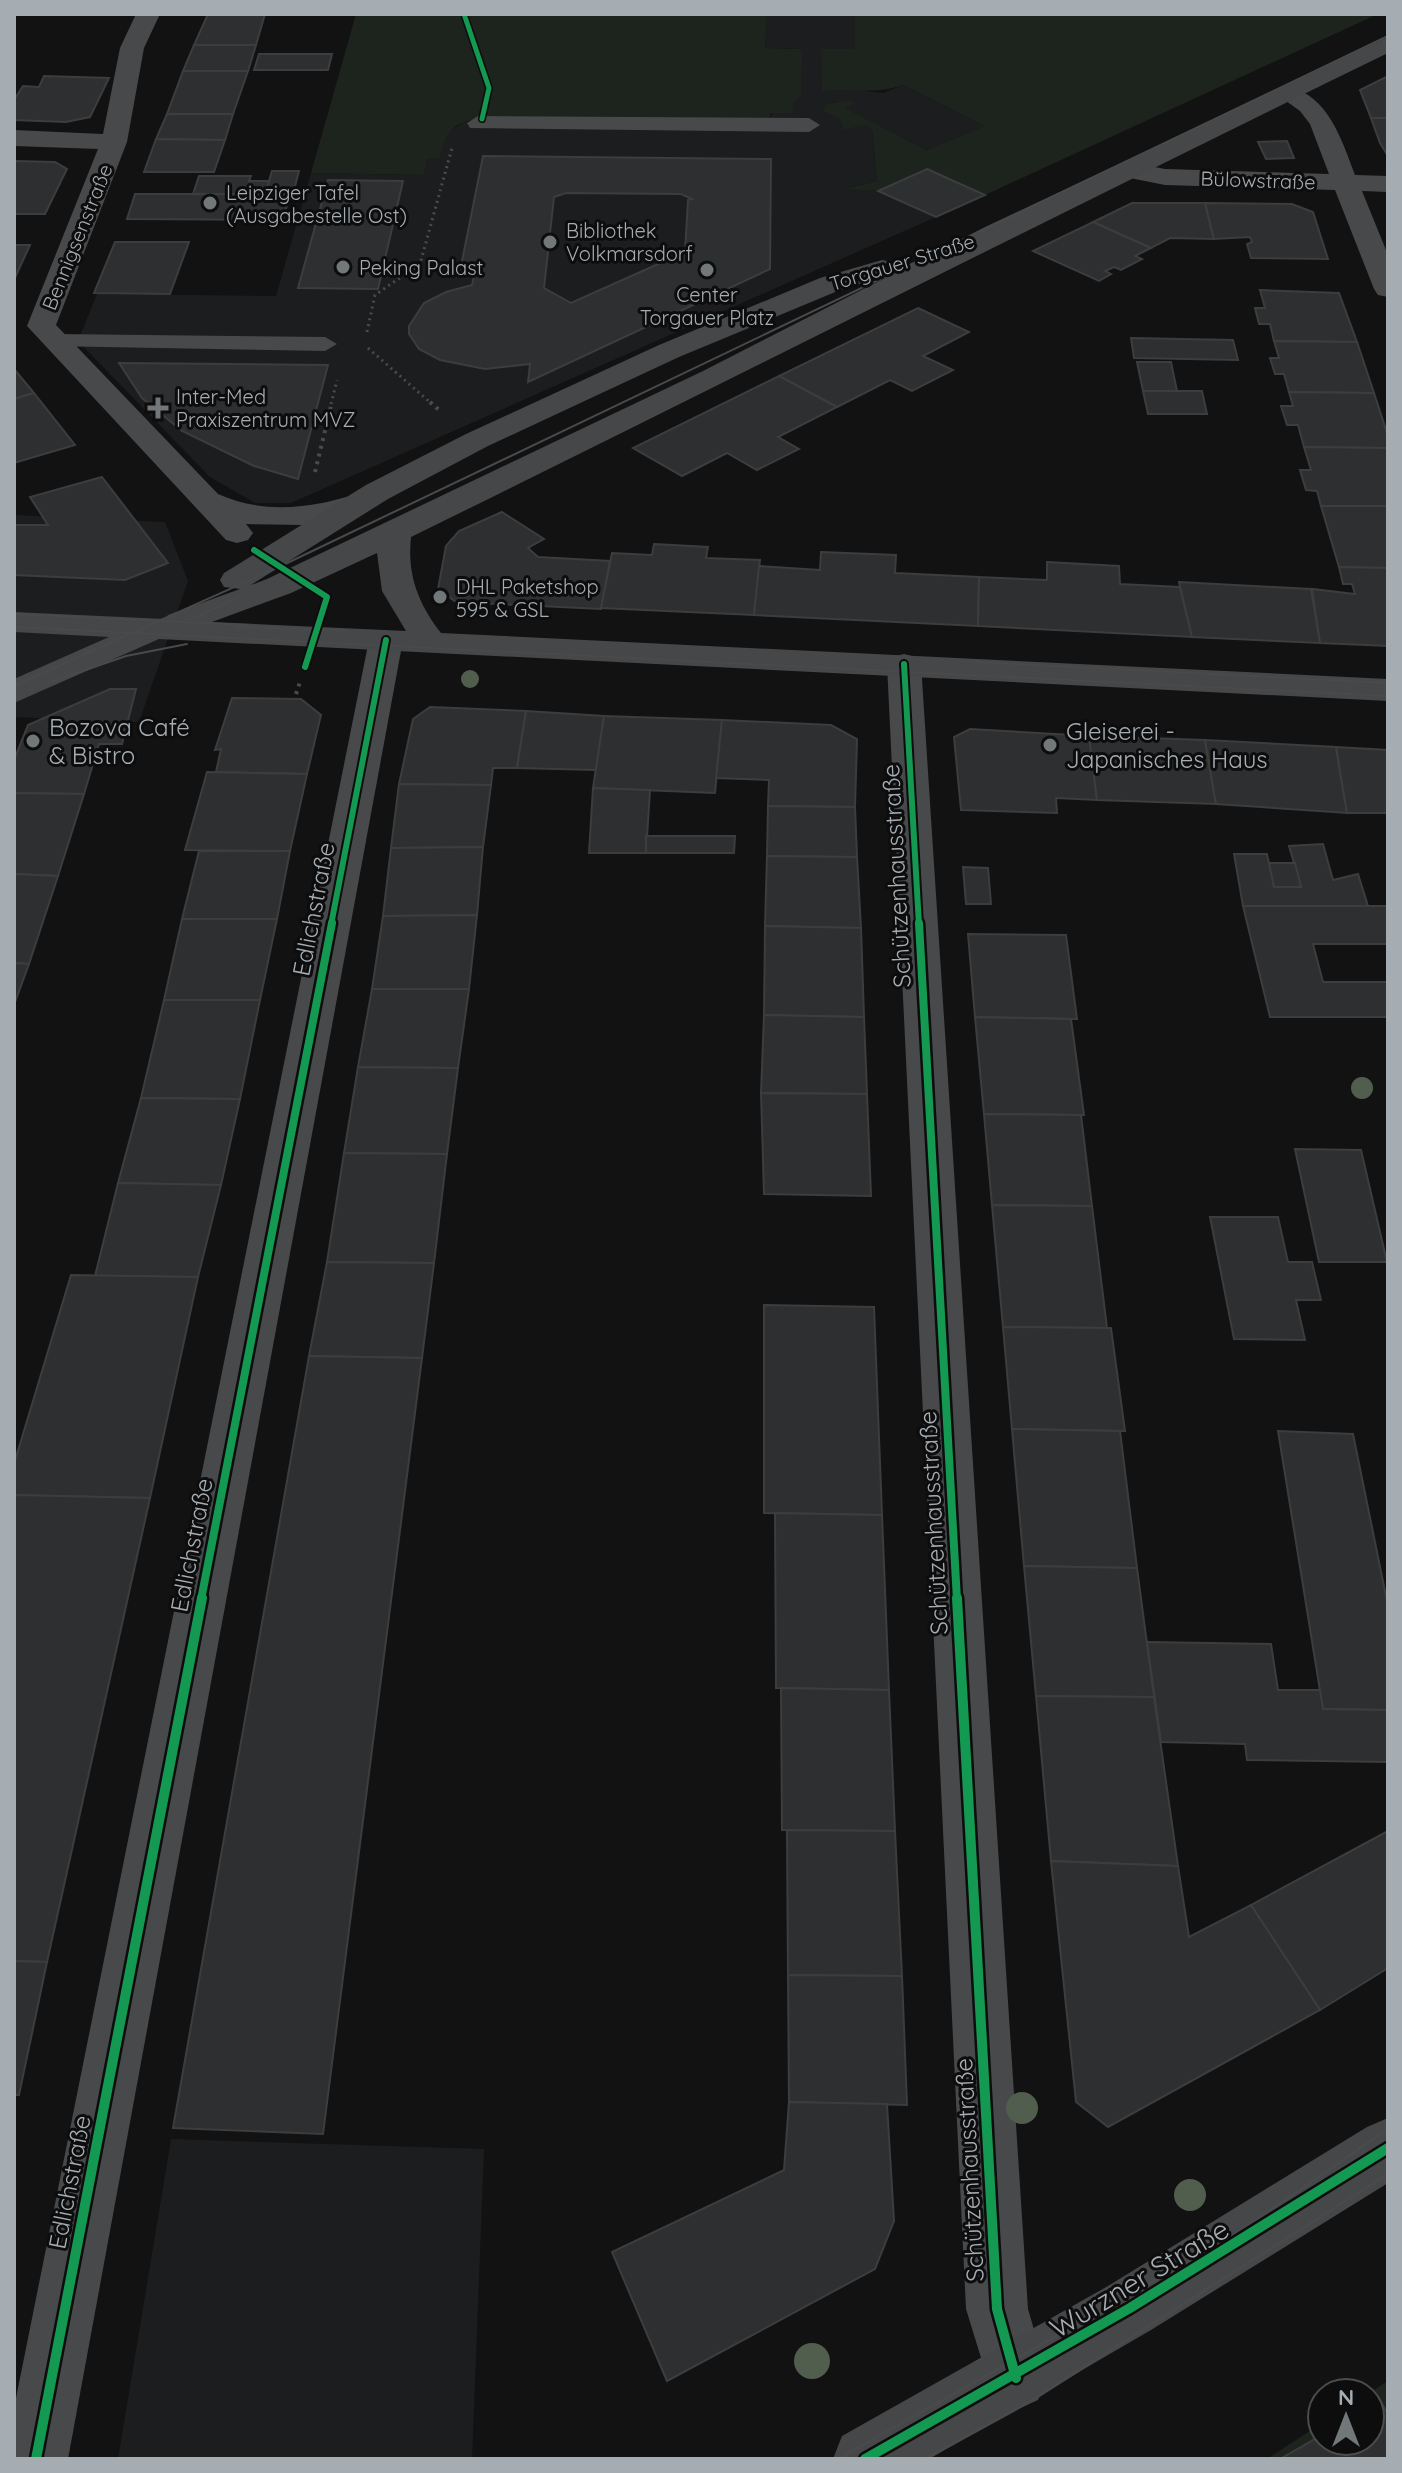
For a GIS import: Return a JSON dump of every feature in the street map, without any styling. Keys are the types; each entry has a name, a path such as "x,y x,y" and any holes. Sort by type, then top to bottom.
{"main road":[{"path":"995,233 1388,44"},
{"name":"Torgauer Straße","path":"155,629 359,503 486,436 669,351 830,284 995,233"},
{"name":"Torgauer Straße","path":"14,692 155,629 279,586 395,532 713,377 995,233"},
{"path":"395,532 392,553 394,583 403,603 430,641"},
{"path":"14,622 1388,690"},
{"name":"Wurzner Straße","path":"865,2459 1016,2378 1213,2261 1388,2148"}],"street":[{"path":"127,14 132,48"},
{"name":"Bennigsenstraße","path":"148,14 132,48 114,142 37,331 237,533"},
{"path":"1287,93 1309,106 1322,124 1388,289"},
{"path":"14,138 114,142"},
{"name":"Bülowstraße","path":"1129,170 1165,177 1388,184"},
{"path":"207,501 226,511 255,515 319,513 359,503"},
{"name":"Edlichstraße","path":"36,2459 386,640"},
{"name":"Schützenhausstraße","path":"904,664 997,2309 1016,2378"}],"lane":[{"path":"478,123 810,132 543,136"},
{"path":"37,331 325,344"}],"path":[{"path":"446,416 364,345 375,295 420,264 449,152 478,123"},
{"path":"312,484 339,372"}],"shaded area":[{"path":"356,14 767,14 765,48 802,49 801,96 794,102 792,113 771,113 769,119 472,120 458,125 449,133 440,158 427,159 424,175 311,173"},
{"path":"767,14 855,14 855,49 845,88 883,93 903,85 986,126 927,150 844,108 856,102 833,102 872,129 877,181 849,188 878,191 936,217 291,503 255,503 210,477 78,341 97,294 276,296 311,173 423,175 427,159 445,135 463,122 770,118 802,49 765,48"},
{"path":"855,14 1378,14 985,195 927,169 878,191 845,189 877,181 872,129 865,125 843,130 840,119 823,111 826,104 850,100 857,103 845,108 927,150 985,126 903,85 874,91 822,91 821,49 855,49"},
{"path":"14,515 165,522 188,581 139,722 14,717"},
{"path":"171,2139 484,2149 472,2459 118,2459"},
{"path":"1386,2382 1388,2459 1267,2459 1306,2433 1306,2457 1386,2457"}],"building":[{"path":"208,14 265,14 256,45 194,45"},
{"path":"194,45 256,45 248,71 183,71"},
{"path":"259,54 332,54 328,70 254,70"},
{"path":"183,71 248,71 233,114 167,114"},
{"path":"44,76 109,78 90,117 66,122 14,120 14,100 23,86 39,87"},
{"path":"1388,76 1388,118 1371,118 1360,90"},
{"path":"167,114 233,114 225,140 156,139"},
{"path":"1371,118 1388,118 1388,156 1380,143"},
{"path":"156,139 225,140 214,172 144,172"},
{"path":"1287,141 1294,158 1266,159 1258,142"},
{"name":"Center Torgauer Platz","path":"483,156 771,159 770,269 528,382 530,364 485,369 440,360 419,349 409,334 409,326 424,303 446,292 472,285 476,267 461,266","holes":["566,193 681,194 692,199 688,200 685,252 571,303 544,288 554,197"]},
{"path":"14,161 55,162 67,169 45,214 14,214"},
{"path":"927,169 985,195 936,217 878,191"},
{"path":"272,171 299,171 293,194 265,194"},
{"path":"199,176 251,176 249,181 269,181 265,194 193,194"},
{"path":"328,180 403,181 378,289 298,288"},
{"name":"Leipziger Tafel (Ausgabestelle Ost)","path":"135,194 290,194 283,220 127,219"},
{"path":"1132,203 1205,203 1214,239 1170,238 1151,248 1093,222"},
{"path":"1205,203 1292,204 1313,212 1328,259 1251,258 1247,244 1252,242 1250,237 1214,239"},
{"path":"1093,222 1151,248 1135,256 1142,259 1121,270 1114,267 1105,271 1111,274 1099,281 1033,251"},
{"path":"115,242 189,242 170,294 94,293"},
{"path":"14,245 30,245 14,280"},
{"path":"1260,290 1339,293 1357,342 1274,341 1270,324 1259,324 1255,308 1265,308"},
{"path":"918,308 969,332 923,356 953,370 912,391 890,380 837,407 779,376"},
{"path":"1131,338 1233,340 1238,360 1134,358"},
{"path":"1274,341 1357,342 1374,393 1289,392 1284,374 1275,374 1270,358 1279,358"},
{"path":"1137,362 1171,362 1177,391 1143,391"},
{"path":"119,363 328,365 298,479 254,466 182,431 142,398"},
{"path":"14,369 34,393 14,399"},
{"path":"779,376 837,407 778,437 799,449 757,470 727,453 682,476 633,448"},
{"path":"1143,391 1202,391 1207,414 1148,414"},
{"path":"1289,392 1374,393 1388,436 1388,448 1304,447 1298,425 1287,425 1281,406 1293,406"},
{"path":"34,393 75,445 14,463 14,399"},
{"path":"1304,447 1388,448 1388,506 1321,506 1317,491 1306,490 1300,470 1311,470"},
{"path":"102,477 168,563 125,580 14,575 14,525 48,525 30,497"},
{"path":"1321,506 1388,506 1388,568 1339,567"},
{"path":"502,512 544,539 528,548 538,557 610,561 601,609 456,602 438,589 446,546 459,531"},
{"path":"654,544 708,547 706,558 760,560 754,615 601,608 612,553 652,555"},
{"path":"821,552 896,555 895,573 979,577 978,626 754,615 759,566 820,570"},
{"path":"1047,562 1119,566 1120,584 1180,587 1192,637 978,626 979,577 1047,580"},
{"path":"1339,567 1388,568 1388,646 1320,643 1312,589 1355,594 1352,584 1343,584"},
{"path":"1179,582 1311,589 1320,643 1192,637"},
{"path":"110,689 136,689 122,744 99,744 84,794 14,793 14,760 28,725"},
{"path":"232,698 301,699 321,715 307,774 216,772 221,749 215,750"},
{"path":"430,707 526,711 517,768 493,768 491,785 399,784 413,719"},
{"path":"526,711 604,716 596,770 517,768"},
{"path":"604,716 722,720 715,793 593,788"},
{"path":"722,720 831,725 857,739 855,807 768,806 769,780 716,778"},
{"path":"970,729 1089,736 1097,800 1056,798 1057,813 961,810 954,737"},
{"path":"1089,736 1205,740 1216,804 1097,800"},
{"path":"1205,740 1336,747 1347,813 1216,804"},
{"path":"1336,747 1388,750 1388,813 1347,813"},
{"path":"207,772 307,774 290,851 185,850"},
{"path":"399,784 491,785 483,847 391,848"},
{"path":"593,788 650,790 646,853 589,853"},
{"path":"14,793 84,794 58,876 14,874"},
{"path":"768,806 855,807 857,857 767,856"},
{"path":"646,836 735,836 734,853 646,853"},
{"path":"1323,844 1333,880 1358,874 1368,906 1243,906 1234,854 1267,854 1274,887 1301,887 1289,846"},
{"path":"483,847 477,915 383,916 391,848"},
{"path":"199,851 290,851 277,919 182,919"},
{"path":"767,856 857,857 861,928 765,926"},
{"path":"1269,863 1295,863 1301,887 1274,887"},
{"path":"963,867 988,868 991,904 966,904"},
{"path":"14,874 58,876 29,964 14,963"},
{"path":"1243,906 1388,906 1388,944 1313,944 1323,982 1388,982 1388,1017 1270,1017"},
{"path":"477,915 469,989 372,989 383,916"},
{"path":"182,919 277,919 260,1000 164,1000"},
{"path":"765,926 861,928 864,1017 764,1015"},
{"path":"968,934 1066,935 1077,1019 975,1017"},
{"path":"14,963 29,964 14,1005"},
{"path":"372,989 469,989 458,1068 358,1067"},
{"path":"164,1000 260,1000 240,1099 141,1098"},
{"path":"764,1015 864,1017 867,1094 761,1093"},
{"path":"975,1017 1071,1019 1084,1115 984,1114"},
{"path":"358,1067 458,1068 447,1154 344,1153"},
{"path":"761,1093 867,1094 871,1196 764,1194"},
{"path":"141,1098 240,1099 221,1185 118,1183"},
{"path":"984,1114 1081,1115 1092,1206 992,1205"},
{"path":"1295,1149 1361,1150 1387,1262 1319,1262"},
{"path":"344,1153 447,1154 434,1263 327,1262"},
{"path":"118,1183 221,1185 198,1277 95,1276"},
{"path":"992,1205 1092,1206 1107,1328 1003,1327"},
{"path":"1210,1217 1278,1217 1288,1262 1312,1262 1321,1300 1296,1300 1305,1340 1234,1339"},
{"path":"327,1262 434,1263 422,1358 309,1356"},
{"path":"71,1275 198,1277 150,1498 14,1495 14,1464"},
{"path":"764,1305 874,1307 882,1515 764,1513"},
{"path":"1003,1327 1111,1328 1125,1431 1012,1429"},
{"path":"309,1356 422,1358 323,2134 173,2128"},
{"path":"1012,1429 1120,1431 1137,1568 1024,1566"},
{"path":"1278,1431 1353,1434 1388,1606 1388,1710 1323,1709"},
{"path":"14,1495 150,1498 47,1962 14,1961"},
{"path":"775,1513 882,1515 889,1690 776,1688"},
{"path":"1024,1566 1137,1568 1154,1697 1036,1696"},
{"path":"1147,1642 1271,1644 1278,1690 1320,1690 1323,1709 1388,1710 1388,1762 1247,1760 1245,1744 1161,1742"},
{"path":"781,1688 889,1690 895,1831 782,1830"},
{"path":"1036,1696 1154,1697 1178,1866 1051,1861"},
{"path":"787,1830 895,1831 902,1976 788,1975"},
{"path":"1388,1831 1388,1968 1320,2010 1251,1905"},
{"path":"1051,1861 1178,1866 1189,1937 1251,1905 1320,2010 1108,2127 1076,2102"},
{"path":"14,1961 47,1962 19,2095 14,2095"},
{"path":"788,1975 902,1976 907,2105 789,2102"},
{"path":"789,2102 887,2104 894,2221 875,2269 667,2381 612,2252 784,2170"},
{"path":"1386,2411 1388,2415 1388,2459 1280,2459 1306,2444 1306,2457 1386,2457"}],"tram line":[{"path":"159,621 281,566 1388,36"},
{"path":"189,620 239,597"},
{"path":"14,614 159,621"},
{"path":"132,633 159,621"},
{"path":"159,621 248,625"},
{"path":"14,627 132,633"},
{"path":"237,627 345,630"},
{"path":"14,686 132,633"},
{"path":"132,633 1388,696"},
{"path":"45,684 126,656 187,644"},
{"path":"976,662 1388,683"},
{"path":"838,2459 1227,2240 1388,2129"},
{"path":"925,2459 1029,2402 1388,2174"}],"cycle path":[{"path":"464,14 489,88 482,119"},
{"path":"254,550 327,597 305,667"},
{"path":"36,2459 386,640"},
{"path":"904,664 997,2309 1016,2378"},
{"path":"865,2459 1130,2308 1388,2148"}],"place":[{"name":"Leipziger Tafel (Ausgabestelle Ost)","path":"210,203"},
{"name":"Bibliothek Volkmarsdorf","path":"550,242"},
{"name":"Peking Palast","path":"343,267"},
{"name":"Center Torgauer Platz","path":"707,270"},
{"name":"Inter-Med Praxiszentrum MVZ","path":"158,408"},
{"name":"DHL Paketshop 595 & GSL","path":"440,597"},
{"name":"Bozova Café & Bistro","path":"33,741"},
{"name":"Gleiserei - Japanisches Haus","path":"1050,745"}]}
